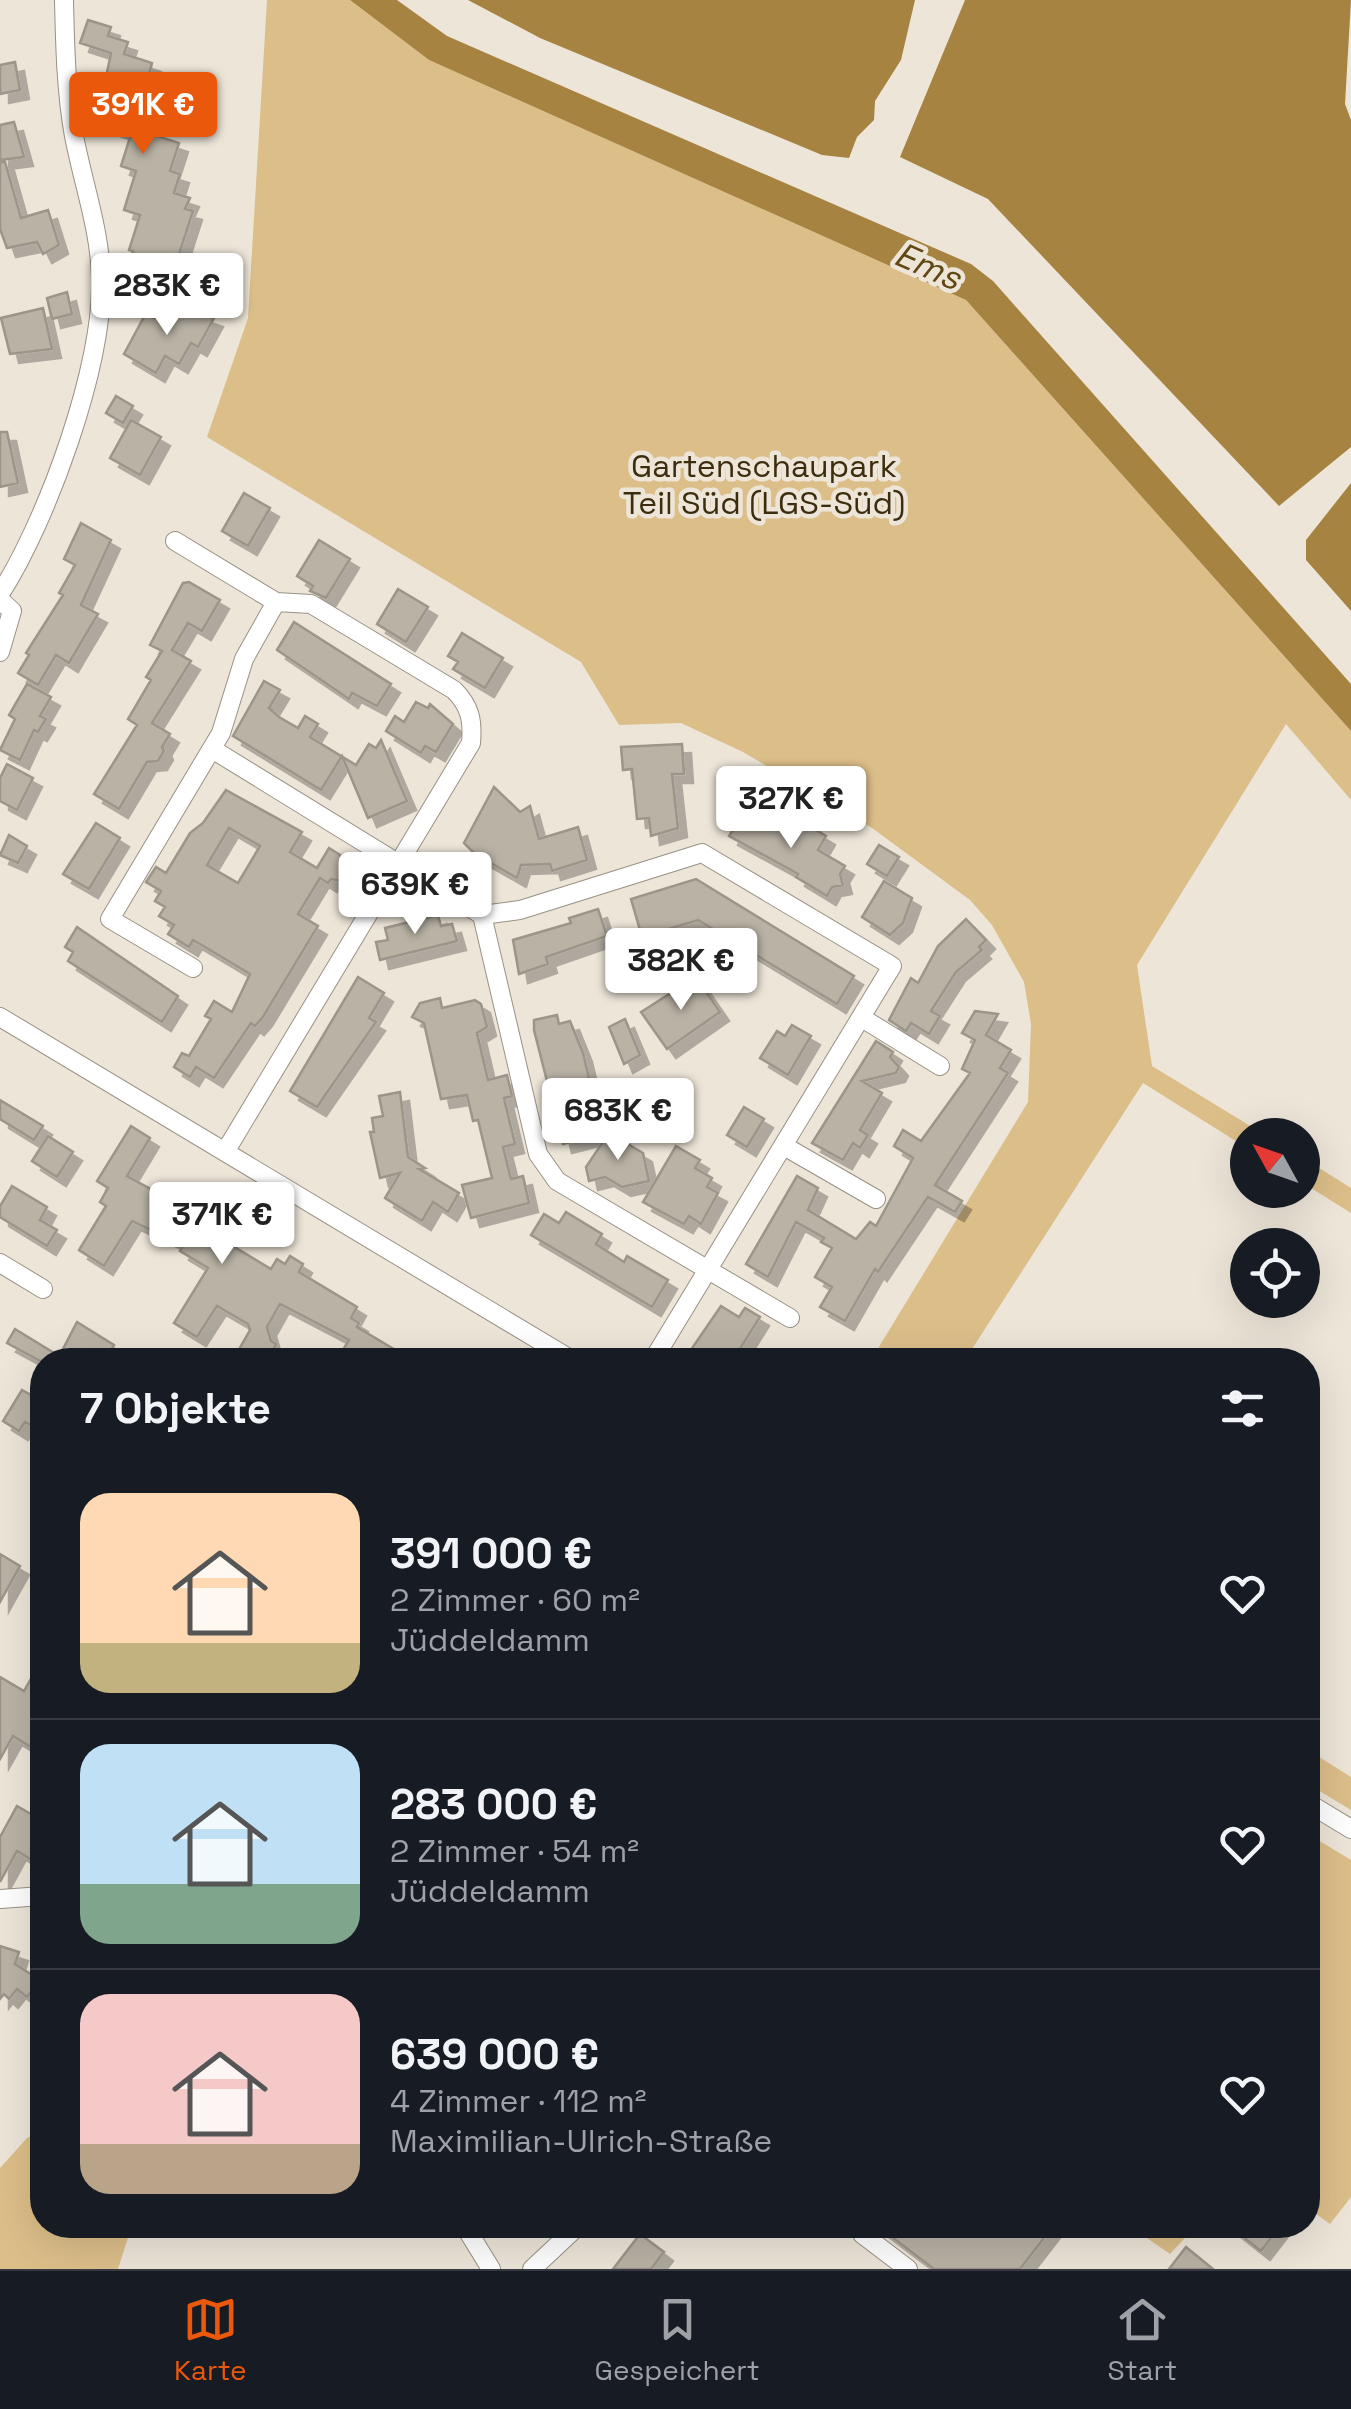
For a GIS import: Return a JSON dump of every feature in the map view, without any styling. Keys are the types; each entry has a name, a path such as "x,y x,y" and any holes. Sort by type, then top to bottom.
{"street":[{"path":"0,652 12,610 0,597 20,562 56,473 100,321 101,277 73,133 64,0"},
{"path":"175,541 276,602 312,604 454,690 467,703 470,743 225,1152"},
{"path":"193,968 110,918 212,749 244,660 276,602"},
{"path":"212,749 482,916 520,910 702,853 892,966 660,1348"},
{"path":"482,916 538,1154 546,1170 708,1272 790,1318"},
{"path":"0,1017 552,1348"},
{"path":"862,1018 940,1066"},
{"path":"784,1146 876,1199"},
{"path":"0,1263 43,1288"},
{"path":"1320,1810 1351,1829"},
{"path":"0,1899 30,1897"},
{"path":"472,2238 492,2269"},
{"path":"532,2269 565,2238"},
{"path":"867,2238 908,2269"}],"green space":[{"name":"Gartenschaupark Teil Süd (LGS-Süd)","path":"267,0 350,0 429,60 966,300 1351,731 1351,800 1286,724 1137,965 1152,1066 1237,1118 1230,1118 1230,1137 1143,1083 973,1348 878,1348 1028,1102 1031,1024 1024,982 992,925 970,900 872,828 743,752 681,723 619,725 581,662 207,437 248,318"},
{"path":"1320,1169 1351,1188 1351,1213 1320,1194"},
{"path":"1320,1758 1351,1777 1351,1810 1320,1791"},
{"path":"1320,1841 1351,1860 1351,2197 1330,2224 1320,2217"},
{"path":"30,2137 30,2238 128,2238 118,2269 0,2269 0,2168"},
{"path":"1147,2238 1185,2238 1170,2254"}],"water":[{"name":"Ems","path":"350,0 397,0 447,36 971,264 993,281 1351,684 1351,731 966,300 429,60"},
{"path":"468,0 915,0 901,60 875,101 874,120 857,137 849,158 822,155 540,38"},
{"path":"965,0 1351,0 1345,104 1351,120 1351,447 1279,506 988,199 900,157"},
{"path":"1351,483 1351,611 1306,560 1306,540"}],"building":[{"path":"88,20 111,27 108,36 128,42 124,54 152,63 135,129 179,143 170,171 180,174 174,193 190,198 185,209 193,211 174,270 132,256 133,251 129,250 140,215 124,210 136,171 121,166 131,134 105,125 116,91 104,87 111,53 80,43"},
{"path":"15,62 20,90 0,94 0,65"},
{"path":"14,122 24,157 0,160 0,125"},
{"path":"0,162 5,162 21,218 48,210 59,245 43,254 37,242 7,248 0,229"},
{"path":"67,292 72,314 52,319 47,298"},
{"path":"178,306 214,318 198,347 191,343 179,364 165,356 156,373 124,354 145,315 169,322"},
{"path":"43,308 52,349 10,354 1,318"},
{"path":"116,396 133,406 123,423 106,413"},
{"path":"131,420 161,437 140,475 110,458"},
{"path":"0,432 7,432 18,483 0,487"},
{"path":"244,493 270,508 248,546 222,531"},
{"path":"81,523 111,540 81,605 98,614 69,663 56,655 38,685 18,673 29,655 26,653 63,595 59,593 75,565 64,559"},
{"path":"319,540 350,559 326,598 310,591 313,586 297,576"},
{"path":"189,582 220,600 202,631 188,623 172,650 191,661 152,723 170,734 158,761 147,762 119,809 94,794 137,725 128,719 151,680 146,677 162,651 150,645 183,583"},
{"path":"398,589 428,607 406,642 377,624"},
{"path":"294,622 391,684 377,706 352,693 349,699 277,650"},
{"path":"462,633 503,658 485,688 453,669 458,662 448,656"},
{"path":"264,681 280,690 269,708 298,728 305,716 318,724 310,737 342,756 321,790 233,736"},
{"path":"27,684 51,697 40,716 46,719 38,732 34,730 20,760 0,750 15,719 9,715"},
{"path":"416,702 428,708 430,704 453,724 436,752 425,746 421,753 386,731 395,716 404,722"},
{"path":"381,740 407,801 368,818 342,757 356,765 369,744 376,748"},
{"path":"682,744 684,774 672,774 678,828 651,836 649,818 637,819 632,769 623,770 621,747"},
{"path":"7,764 33,778 17,810 0,801 0,778"},
{"path":"494,787 520,812 530,806 539,839 578,827 587,860 552,871 550,864 521,865 517,878 475,854 464,843"},
{"path":"226,790 302,832 290,852 317,868 329,848 351,862 343,881 331,879 328,883 320,878 298,914 318,926 263,1017 255,1026 251,1023 214,1078 196,1067 190,1077 174,1067 182,1053 189,1056 211,1019 205,1016 214,1001 232,1012 250,974 193,940 189,947 168,934 174,925 159,916 165,907 155,901 161,891 146,882 156,867 166,873 190,833 203,823","holes":["229,828 260,846 238,883 207,865"]},
{"path":"746,809 795,839 804,823 826,836 818,850 845,866 840,874 843,885 832,887 827,896 796,877 798,874 729,836"},
{"path":"96,823 120,838 89,889 63,874"},
{"path":"9,835 27,846 18,863 0,855"},
{"path":"879,845 899,857 887,876 867,864"},
{"path":"696,879 854,976 837,1004 698,920 642,937 631,899"},
{"path":"884,881 912,898 903,923 890,935 862,917"},
{"path":"598,909 607,936 546,957 548,964 519,974 513,940 571,923 569,918"},
{"path":"438,915 441,926 452,924 457,941 380,960 376,942 388,940 385,928"},
{"path":"966,919 986,940 979,947 982,950 956,972 931,1011 940,1016 929,1034 911,1023 906,1031 889,1020 911,978 918,983 938,946"},
{"path":"77,927 178,996 162,1022 68,961 73,952 65,947"},
{"path":"358,977 384,993 369,1018 376,1022 317,1107 290,1091"},
{"path":"696,977 720,1012 667,1049 641,1012"},
{"path":"440,998 442,1008 475,1000 481,1004 487,1027 477,1033 488,1080 507,1075 512,1096 504,1098 515,1144 503,1147 511,1179 523,1176 529,1203 471,1218 462,1185 492,1178 478,1120 473,1121 467,1095 441,1099 424,1023 412,1017 420,1003"},
{"path":"975,1011 998,1014 986,1035 1011,1050 1000,1068 1008,1073 935,1185 962,1201 955,1212 928,1197 878,1272 875,1269 845,1321 820,1307 832,1287 815,1277 832,1248 821,1242 824,1238 796,1222 768,1277 746,1264 797,1176 818,1188 808,1210 856,1239 870,1222 876,1226 913,1158 894,1146 903,1130 921,1141 970,1073 962,1069 975,1040 962,1033"},
{"path":"557,1015 559,1024 570,1021 583,1053 602,1134 563,1144 534,1030 534,1020"},
{"path":"625,1019 640,1055 624,1064 609,1027"},
{"path":"792,1025 811,1036 788,1075 760,1058 777,1031 785,1036"},
{"path":"876,1041 893,1052 890,1057 899,1067 896,1073 862,1081 882,1093 860,1130 868,1135 860,1148 853,1143 843,1160 812,1143"},
{"path":"400,1092 408,1157 425,1168 419,1169 459,1193 448,1212 433,1202 422,1221 385,1198 400,1173 380,1178 370,1132 374,1132 372,1118 383,1116 379,1096"},
{"path":"0,1100 43,1126 34,1140 0,1119"},
{"path":"744,1107 764,1119 747,1147 727,1135"},
{"path":"131,1126 150,1138 127,1176 200,1216 197,1221 220,1234 218,1237 271,1269 277,1259 285,1264 290,1256 303,1264 299,1272 357,1307 351,1318 359,1323 357,1327 392,1348 344,1348 349,1340 280,1304 267,1327 271,1341 276,1344 274,1348 240,1348 250,1330 248,1324 217,1306 197,1337 174,1323 208,1268 180,1251 183,1245 132,1221 104,1266 79,1250 106,1206 100,1202 108,1188 97,1181"},
{"path":"609,1133 643,1153 649,1181 622,1187 605,1177 589,1181 586,1167"},
{"path":"48,1136 73,1152 57,1177 32,1161"},
{"path":"676,1146 700,1160 695,1168 712,1178 707,1187 718,1193 701,1224 689,1216 684,1224 643,1202"},
{"path":"12,1186 47,1207 40,1220 57,1230 47,1246 0,1217 0,1206"},
{"path":"566,1212 602,1234 596,1244 624,1262 627,1256 668,1280 652,1307 531,1235 544,1214 559,1223"},
{"path":"721,1306 739,1317 745,1308 760,1317 741,1348 692,1348"},
{"path":"77,1322 114,1345 112,1348 64,1348"},
{"path":"15,1329 46,1348 30,1348 30,1355 7,1343"},
{"path":"22,1390 30,1394 30,1425 25,1422 19,1431 3,1421"},
{"path":"0,1554 20,1566 0,1602"},
{"path":"0,1677 24,1691 30,1680 30,1747 13,1736 0,1759"},
{"path":"17,1806 30,1814 30,1859 17,1851 0,1882 0,1837"},
{"path":"0,1946 19,1952 15,1964 30,1974 30,1993 27,1997 17,1989 9,1999 4,1994 0,1999"},
{"path":"637,2238 645,2238 664,2252 651,2269 613,2269"},
{"path":"893,2238 1044,2238 1020,2269 934,2269"},
{"path":"1244,2238 1271,2238 1261,2251"},
{"path":"1186,2247 1213,2269 1169,2269"}]}
